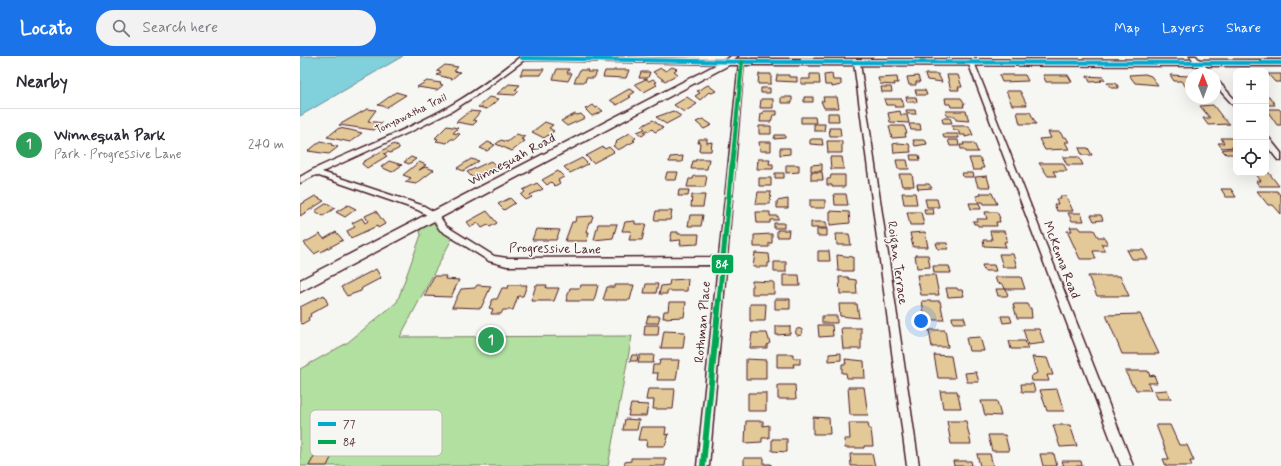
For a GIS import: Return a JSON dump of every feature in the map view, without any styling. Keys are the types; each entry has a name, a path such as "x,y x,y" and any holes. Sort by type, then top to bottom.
{"street":[{"path":"523,57 857,63 971,62 1060,59 1196,59 1281,63"},
{"name":"Tonyawatha Trail","path":"300,180 422,124 451,108 523,57"},
{"path":"1196,59 1204,68"},
{"name":"Winnequah Road","path":"300,286 735,60"},
{"name":"Rothman Place","path":"703,466 722,260 735,60"},
{"name":"McKenna Road","path":"971,62 1127,466"},
{"name":"Roigan Terrace","path":"857,63 913,466"},
{"path":"1221,88 1235,104"},
{"path":"1269,144 1281,158"},
{"name":"Progressive Lane","path":"315,172 421,208 435,216 443,228 492,259 507,262 722,260"}],"green space":[{"path":"435,216 454,235 400,337 632,336 608,466 300,466 300,369 347,343 397,302 421,235 418,225"}],"water":[{"path":"300,56 403,56 300,116"}],"building":[{"path":"445,65 458,67 454,71 460,72 452,79 437,75 441,72 437,71"},
{"path":"672,67 677,69 674,71 678,74 665,81 653,72 661,68 666,71"},
{"path":"523,69 544,69 541,75 520,75"},
{"path":"557,69 569,69 567,73 572,73 568,81 553,79"},
{"path":"580,70 597,72 594,78 586,78 585,82 574,82"},
{"path":"629,70 626,78 603,77 605,71"},
{"path":"641,72 650,72 648,78 639,78"},
{"path":"759,74 771,74 771,84 758,84"},
{"path":"810,74 819,74 820,84 801,84 801,79 810,79"},
{"path":"832,74 833,80 841,80 841,85 832,87 832,85 825,85 824,75"},
{"path":"925,74 938,74 942,82 927,80"},
{"path":"1145,74 1151,76 1158,85 1135,83 1129,75"},
{"path":"1269,74 1281,74 1281,82 1275,82"},
{"path":"777,75 797,77 797,82 776,81"},
{"path":"947,75 958,75 962,87 958,87 959,90 951,90"},
{"path":"999,75 1025,75 1028,81 1002,82"},
{"path":"1043,75 1068,75 1072,82 1046,82"},
{"path":"1170,75 1185,76 1185,86 1181,81 1174,81"},
{"path":"918,76 920,82 916,82 916,85 909,85 907,77"},
{"path":"1087,76 1103,77 1105,80 1090,82"},
{"path":"897,77 898,83 894,83 895,85 880,84 878,78"},
{"path":"646,79 649,81 653,79 657,82 655,83 657,85 644,92 635,84"},
{"path":"427,81 441,83 440,84 443,85 437,90 417,87"},
{"path":"1107,83 1116,83 1119,88 1111,88"},
{"path":"509,84 520,85 515,90 519,91 515,95 497,94"},
{"path":"708,85 716,91 712,93 709,92 700,100 695,96 700,93 697,91"},
{"path":"881,87 891,87 892,92 882,92"},
{"path":"761,88 770,88 770,93 761,93"},
{"path":"629,89 635,92 629,96 631,97 617,105 610,100"},
{"path":"915,90 925,90 927,95 917,95"},
{"path":"1006,91 1020,91 1027,105 1012,105"},
{"path":"396,92 406,95 387,107 378,105"},
{"path":"1269,96 1275,105 1269,105"},
{"path":"489,97 499,99 487,109 478,107"},
{"path":"687,97 697,104 684,112 674,105"},
{"path":"781,97 792,97 792,103 781,103"},
{"path":"804,97 813,97 813,102 804,102"},
{"path":"823,97 837,97 839,108 824,108 821,101 824,101"},
{"path":"906,97 916,97 917,102 907,102"},
{"path":"945,98 961,98 965,104 963,104 964,107 951,107 950,104 946,104"},
{"path":"761,99 773,99 773,108 760,108"},
{"path":"884,99 902,99 904,107 886,105"},
{"path":"593,105 603,111 592,116 585,109"},
{"path":"1213,105 1223,118 1230,124 1208,125 1203,118 1210,118 1200,106"},
{"path":"367,109 376,110 368,121 382,123 374,130 339,125"},
{"path":"1269,109 1279,109 1281,111 1281,125 1277,125 1269,113"},
{"path":"906,110 915,110 916,114 907,114"},
{"path":"470,111 480,112 473,120 477,121 473,125 456,122"},
{"path":"673,111 681,116 666,124 656,117"},
{"path":"763,111 777,111 777,115 773,115 771,122 760,122"},
{"path":"900,111 901,115 907,115 909,123 890,122 888,113"},
{"path":"945,111 966,111 969,121 956,120 955,116 947,116"},
{"path":"1017,112 1030,112 1036,124 1020,124"},
{"path":"828,113 838,113 839,121 828,121"},
{"path":"575,114 581,114 585,118 567,126 561,121"},
{"path":"801,117 815,117 816,123 801,123"},
{"path":"942,118 950,118 952,123 943,123"},
{"path":"703,119 712,125 704,129 696,122"},
{"path":"653,120 663,128 655,132 652,129 648,132 647,130 642,136 637,132 645,129 642,126"},
{"path":"545,122 553,125 549,128 554,131 544,138 532,132"},
{"path":"814,124 825,124 824,131 814,131"},
{"path":"909,124 920,124 921,130 911,130"},
{"path":"447,126 458,128 453,133 460,134 455,139 451,139 447,143 436,141 438,139 435,138"},
{"path":"759,126 771,126 771,134 759,134"},
{"path":"889,126 904,126 907,133 905,133 906,137 892,138"},
{"path":"952,126 969,126 973,135 965,137 965,135 960,135 958,130 954,130"},
{"path":"339,128 362,133 350,142 327,137"},
{"path":"829,128 840,128 841,136 830,136"},
{"path":"1048,132 1060,132 1069,142 1065,142 1069,149 1045,150 1039,139 1051,138"},
{"path":"630,133 636,138 633,140 635,141 618,150 613,146 619,139"},
{"path":"517,134 525,137 521,139 525,141 512,151 496,144 501,140 507,142"},
{"path":"943,134 958,134 959,138 944,138"},
{"path":"775,135 785,135 785,138 774,139"},
{"path":"1221,138 1233,138 1233,147 1222,148 1218,143 1224,143"},
{"path":"699,139 707,139 707,143 712,142 711,151 699,151"},
{"path":"822,139 823,145 810,144 810,140"},
{"path":"913,140 923,140 926,141 927,144 915,146"},
{"path":"948,140 958,140 959,146 950,146"},
{"path":"321,141 338,147 329,154 308,151"},
{"path":"827,141 842,141 842,153 828,153"},
{"path":"488,142 495,145 487,151 480,148"},
{"path":"759,142 771,142 771,151 760,151"},
{"path":"963,143 974,143 978,152 966,152 965,149 961,149 960,145 964,145"},
{"path":"394,144 400,148 384,154 387,156 367,168 362,164 363,162"},
{"path":"893,144 909,144 911,152 894,153"},
{"path":"603,147 605,149 609,147 614,152 593,163 586,156"},
{"path":"780,148 790,148 790,154 780,155"},
{"path":"1079,148 1088,148 1092,155 1082,155"},
{"path":"1233,149 1233,154 1226,154 1222,150"},
{"path":"910,155 919,155 920,160 911,160"},
{"path":"683,156 682,162 669,162 670,157"},
{"path":"411,157 416,159 409,164 404,162"},
{"path":"830,157 842,157 844,169 831,169"},
{"path":"1063,157 1079,157 1083,165 1067,165"},
{"path":"582,158 588,164 570,173 564,167"},
{"path":"969,158 980,158 984,168 981,168 982,170 973,170"},
{"path":"471,159 479,161 463,171 457,168"},
{"path":"696,159 709,159 707,169 691,169 693,161 696,161"},
{"path":"758,159 770,159 769,164 773,164 773,169 757,169"},
{"path":"896,160 907,160 909,169 898,169"},
{"path":"389,161 402,165 392,172 381,167"},
{"path":"491,161 496,166 473,178 467,172"},
{"path":"419,162 426,165 419,170 425,167 434,170 416,184 405,182 411,178 403,175"},
{"path":"1039,163 1063,163 1067,171 1053,171 1056,176 1048,176"},
{"path":"822,164 822,171 811,171 811,165"},
{"path":"786,165 799,165 799,172 786,173"},
{"path":"558,171 564,177 558,180 560,183 555,186 551,182 547,185 542,180"},
{"path":"667,172 678,172 676,180 665,180"},
{"path":"811,172 822,172 823,180 811,180"},
{"path":"775,173 784,173 784,178 775,178"},
{"path":"962,173 973,173 974,177 963,177"},
{"path":"1269,173 1279,186 1259,186 1256,181 1261,181 1257,176 1269,176"},
{"path":"899,174 912,174 914,186 902,186"},
{"path":"831,175 845,175 845,187 832,187 832,185 827,185 827,179 830,179"},
{"path":"694,176 707,176 705,187 687,187 689,179 693,179"},
{"path":"987,176 990,187 978,187 975,177"},
{"path":"759,178 771,178 771,186 759,186"},
{"path":"537,183 543,189 530,195 532,197 526,200 521,195 525,192 523,190"},
{"path":"917,184 929,184 932,188 918,189"},
{"path":"1221,189 1231,189 1236,197 1226,197"},
{"path":"679,190 689,190 688,196 678,196"},
{"path":"1257,191 1277,191 1281,196 1281,214 1273,205 1268,205"},
{"path":"758,192 771,192 770,204 756,204"},
{"path":"902,193 915,193 917,204 904,204"},
{"path":"980,193 992,193 997,204 984,204 983,202 978,202 976,196 981,195"},
{"path":"834,194 846,194 848,205 835,205"},
{"path":"692,195 705,195 703,207 691,207"},
{"path":"315,196 324,201 300,216 300,205"},
{"path":"1060,196 1066,196 1073,211 1057,211 1054,204 1058,204 1056,199 1061,199"},
{"path":"510,198 515,203 504,210 498,204"},
{"path":"788,199 788,208 777,208 777,201"},
{"path":"925,199 937,199 939,207 927,207"},
{"path":"810,200 825,200 825,208 810,208"},
{"path":"327,203 335,208 323,216 315,211"},
{"path":"969,203 979,203 981,209 971,209"},
{"path":"348,205 356,209 345,217 336,212"},
{"path":"924,209 933,209 934,214 925,214"},
{"path":"376,211 385,224 351,238 347,231 355,227 352,223 362,218 365,223 368,221 365,216"},
{"path":"487,211 497,223 490,227 488,225 482,228 478,223 471,227 467,222"},
{"path":"656,211 672,211 670,220 654,220"},
{"path":"830,211 849,212 850,223 830,225"},
{"path":"756,212 770,212 770,216 778,216 778,220 770,220 770,223 757,223"},
{"path":"907,212 921,212 924,225 910,225"},
{"path":"985,212 997,212 1000,222 996,222 997,226 978,226 977,224 974,224 973,221 977,221 977,219 987,219"},
{"path":"1068,213 1081,213 1084,221 1072,221"},
{"path":"690,215 703,215 701,226 688,226"},
{"path":"1091,215 1101,215 1103,220 1094,221"},
{"path":"593,216 591,222 589,222 586,232 589,232 587,241 565,241 572,222 575,222 576,217"},
{"path":"635,221 635,224 646,224 642,240 629,240 631,231 622,231 625,222"},
{"path":"811,222 826,222 827,228 811,228"},
{"path":"774,223 784,223 784,228 774,228"},
{"path":"598,224 617,224 613,238 594,240"},
{"path":"1070,227 1079,227 1081,230 1094,230 1098,237 1104,237 1108,244 1101,244 1105,251 1093,251 1096,259 1080,259 1067,231 1072,231"},
{"path":"536,229 560,230 556,240 532,240"},
{"path":"817,229 827,229 827,236 817,236"},
{"path":"777,230 789,230 788,237 777,237"},
{"path":"990,231 1004,231 1007,238 1006,242 1004,242 1006,247 984,246 983,240 992,240"},
{"path":"336,232 343,240 321,252 320,251 314,254 304,243 320,234 324,239"},
{"path":"672,232 678,232 678,234 699,234 698,244 680,245 681,240 670,241"},
{"path":"925,232 928,247 913,247 910,233"},
{"path":"772,234 772,243 769,243 769,247 754,247 754,235"},
{"path":"836,234 849,234 851,245 837,245"},
{"path":"936,243 947,243 948,249 938,249"},
{"path":"1127,250 1143,250 1148,259 1132,259"},
{"path":"818,251 829,251 830,261 818,261"},
{"path":"755,253 769,254 770,263 768,263 768,267 753,267"},
{"path":"999,254 1013,254 1017,267 1003,267"},
{"path":"837,255 853,257 853,271 838,271"},
{"path":"915,255 928,255 930,267 917,268"},
{"path":"774,262 786,262 786,272 774,272"},
{"path":"982,265 994,265 996,271 984,271"},
{"path":"933,266 949,266 951,273 934,273"},
{"path":"376,269 381,278 362,288 361,291 347,296 341,287"},
{"path":"783,275 799,275 800,286 783,286"},
{"path":"917,275 935,275 939,295 921,295"},
{"path":"434,276 446,276 445,279 459,280 451,297 424,296"},
{"path":"1088,276 1120,276 1129,296 1097,296"},
{"path":"839,277 848,277 849,279 856,280 857,294 840,294"},
{"path":"995,277 1021,277 1025,289 1005,289 1003,284 997,283"},
{"path":"688,279 687,291 667,291 667,294 659,294 661,286 669,285 670,280"},
{"path":"752,281 774,282 774,294 752,294"},
{"path":"646,284 658,284 656,293 644,293"},
{"path":"477,285 491,286 481,308 452,307 461,289 475,288"},
{"path":"509,285 527,285 523,296 518,296 513,310 503,310 501,314 491,314 493,309 489,308 493,299 497,299 502,288 508,288"},
{"path":"536,285 547,285 546,288 559,288 554,301 531,301"},
{"path":"581,285 598,285 594,301 566,301 570,288 580,288"},
{"path":"615,285 634,285 630,300 603,300 607,287 615,287"},
{"path":"946,288 957,288 958,290 962,290 964,296 948,297"},
{"path":"996,289 1006,289 1008,296 998,296"},
{"path":"324,295 328,304 310,314 311,316 308,318 309,320 302,324 300,322 300,307"},
{"path":"775,299 790,299 790,309 775,309"},
{"path":"922,301 940,301 944,320 925,320"},
{"path":"669,302 686,302 684,317 663,318 664,311 668,311"},
{"path":"750,304 766,304 765,321 750,321"},
{"path":"839,304 857,304 859,318 840,316"},
{"path":"1013,304 1027,304 1029,308 1031,308 1032,318 1017,318"},
{"path":"1140,314 1159,354 1122,354 1106,315"},
{"path":"648,316 660,316 658,323 646,323"},
{"path":"822,316 837,316 837,323 822,323"},
{"path":"1001,316 1010,316 1012,322 1003,323"},
{"path":"952,317 964,317 966,323 953,323"},
{"path":"645,325 659,325 658,335 644,335"},
{"path":"818,325 832,325 833,336 819,337"},
{"path":"776,326 790,326 790,334 776,335"},
{"path":"841,328 861,328 861,349 843,349"},
{"path":"799,329 802,332 799,335 796,332"},
{"path":"1023,329 1039,329 1044,343 1028,345"},
{"path":"929,330 945,330 948,347 932,347"},
{"path":"664,331 685,332 683,348 661,348"},
{"path":"752,333 767,333 770,343 767,345 767,348 750,348"},
{"path":"980,337 984,351 969,351 966,338"},
{"path":"1009,341 1025,341 1028,349 1011,349"},
{"path":"841,353 841,360 829,361 829,354"},
{"path":"777,354 793,354 793,358 800,358 800,364 793,364 794,367 777,367"},
{"path":"632,355 638,355 637,361 630,361"},
{"path":"640,355 654,355 653,363 638,363"},
{"path":"934,355 951,356 955,378 938,378"},
{"path":"1032,357 1047,358 1053,375 1047,375 1049,381 1032,381 1031,376 1037,373"},
{"path":"746,359 766,360 766,379 746,379"},
{"path":"845,359 864,361 865,378 847,378 846,373 842,373 842,364 846,364"},
{"path":"660,360 679,360 676,380 657,380 658,373 652,373 653,365 659,365"},
{"path":"1125,371 1148,371 1150,376 1154,375 1157,383 1148,383 1151,390 1136,390"},
{"path":"976,372 979,382 967,382 965,373"},
{"path":"1021,384 1033,384 1035,392 1022,392"},
{"path":"778,385 795,385 796,399 778,399"},
{"path":"848,387 864,387 868,415 850,415"},
{"path":"648,389 675,389 673,409 653,409 654,400 646,400"},
{"path":"1057,389 1064,411 1047,411 1040,390"},
{"path":"1167,390 1171,399 1158,399 1154,391"},
{"path":"940,391 957,391 961,408 943,408"},
{"path":"748,393 766,393 766,411 748,411"},
{"path":"981,401 997,401 1001,416 985,415"},
{"path":"631,404 648,405 646,416 628,416"},
{"path":"813,417 829,418 830,434 813,434"},
{"path":"625,419 639,420 637,430 623,430"},
{"path":"746,421 763,421 763,426 769,425 769,438 762,438 762,442 745,443"},
{"path":"947,421 966,421 971,444 951,444"},
{"path":"849,423 868,423 869,429 871,429 873,446 864,446 864,448 845,448 844,439 850,439"},
{"path":"1053,425 1070,425 1077,446 1060,447"},
{"path":"1156,425 1170,425 1179,445 1187,445 1194,461 1190,461 1192,466 1166,466 1163,459 1169,459"},
{"path":"641,427 666,427 665,435 669,434 665,446 646,446 647,440 638,440"},
{"path":"988,435 1005,435 1009,451 992,451"},
{"path":"772,439 787,439 787,452 772,451"},
{"path":"850,454 872,454 875,466 851,466"},
{"path":"977,454 990,454 993,466 980,466"},
{"path":"1040,454 1054,454 1057,466 1043,466"},
{"path":"314,456 332,456 327,466 309,466"},
{"path":"631,458 666,458 665,466 624,466 625,462 631,461"},
{"path":"744,458 764,458 764,464 771,464 771,466 744,466"},
{"path":"953,461 971,461 972,466 954,466"},
{"path":"1062,461 1081,461 1082,466 1064,466"}],"transit line":[{"name":"77","path":"522,58 748,62 1281,63"},
{"name":"84","path":"703,466 742,62"}],"place":[{"name":"Winnequah Park","path":"491,340"}]}
